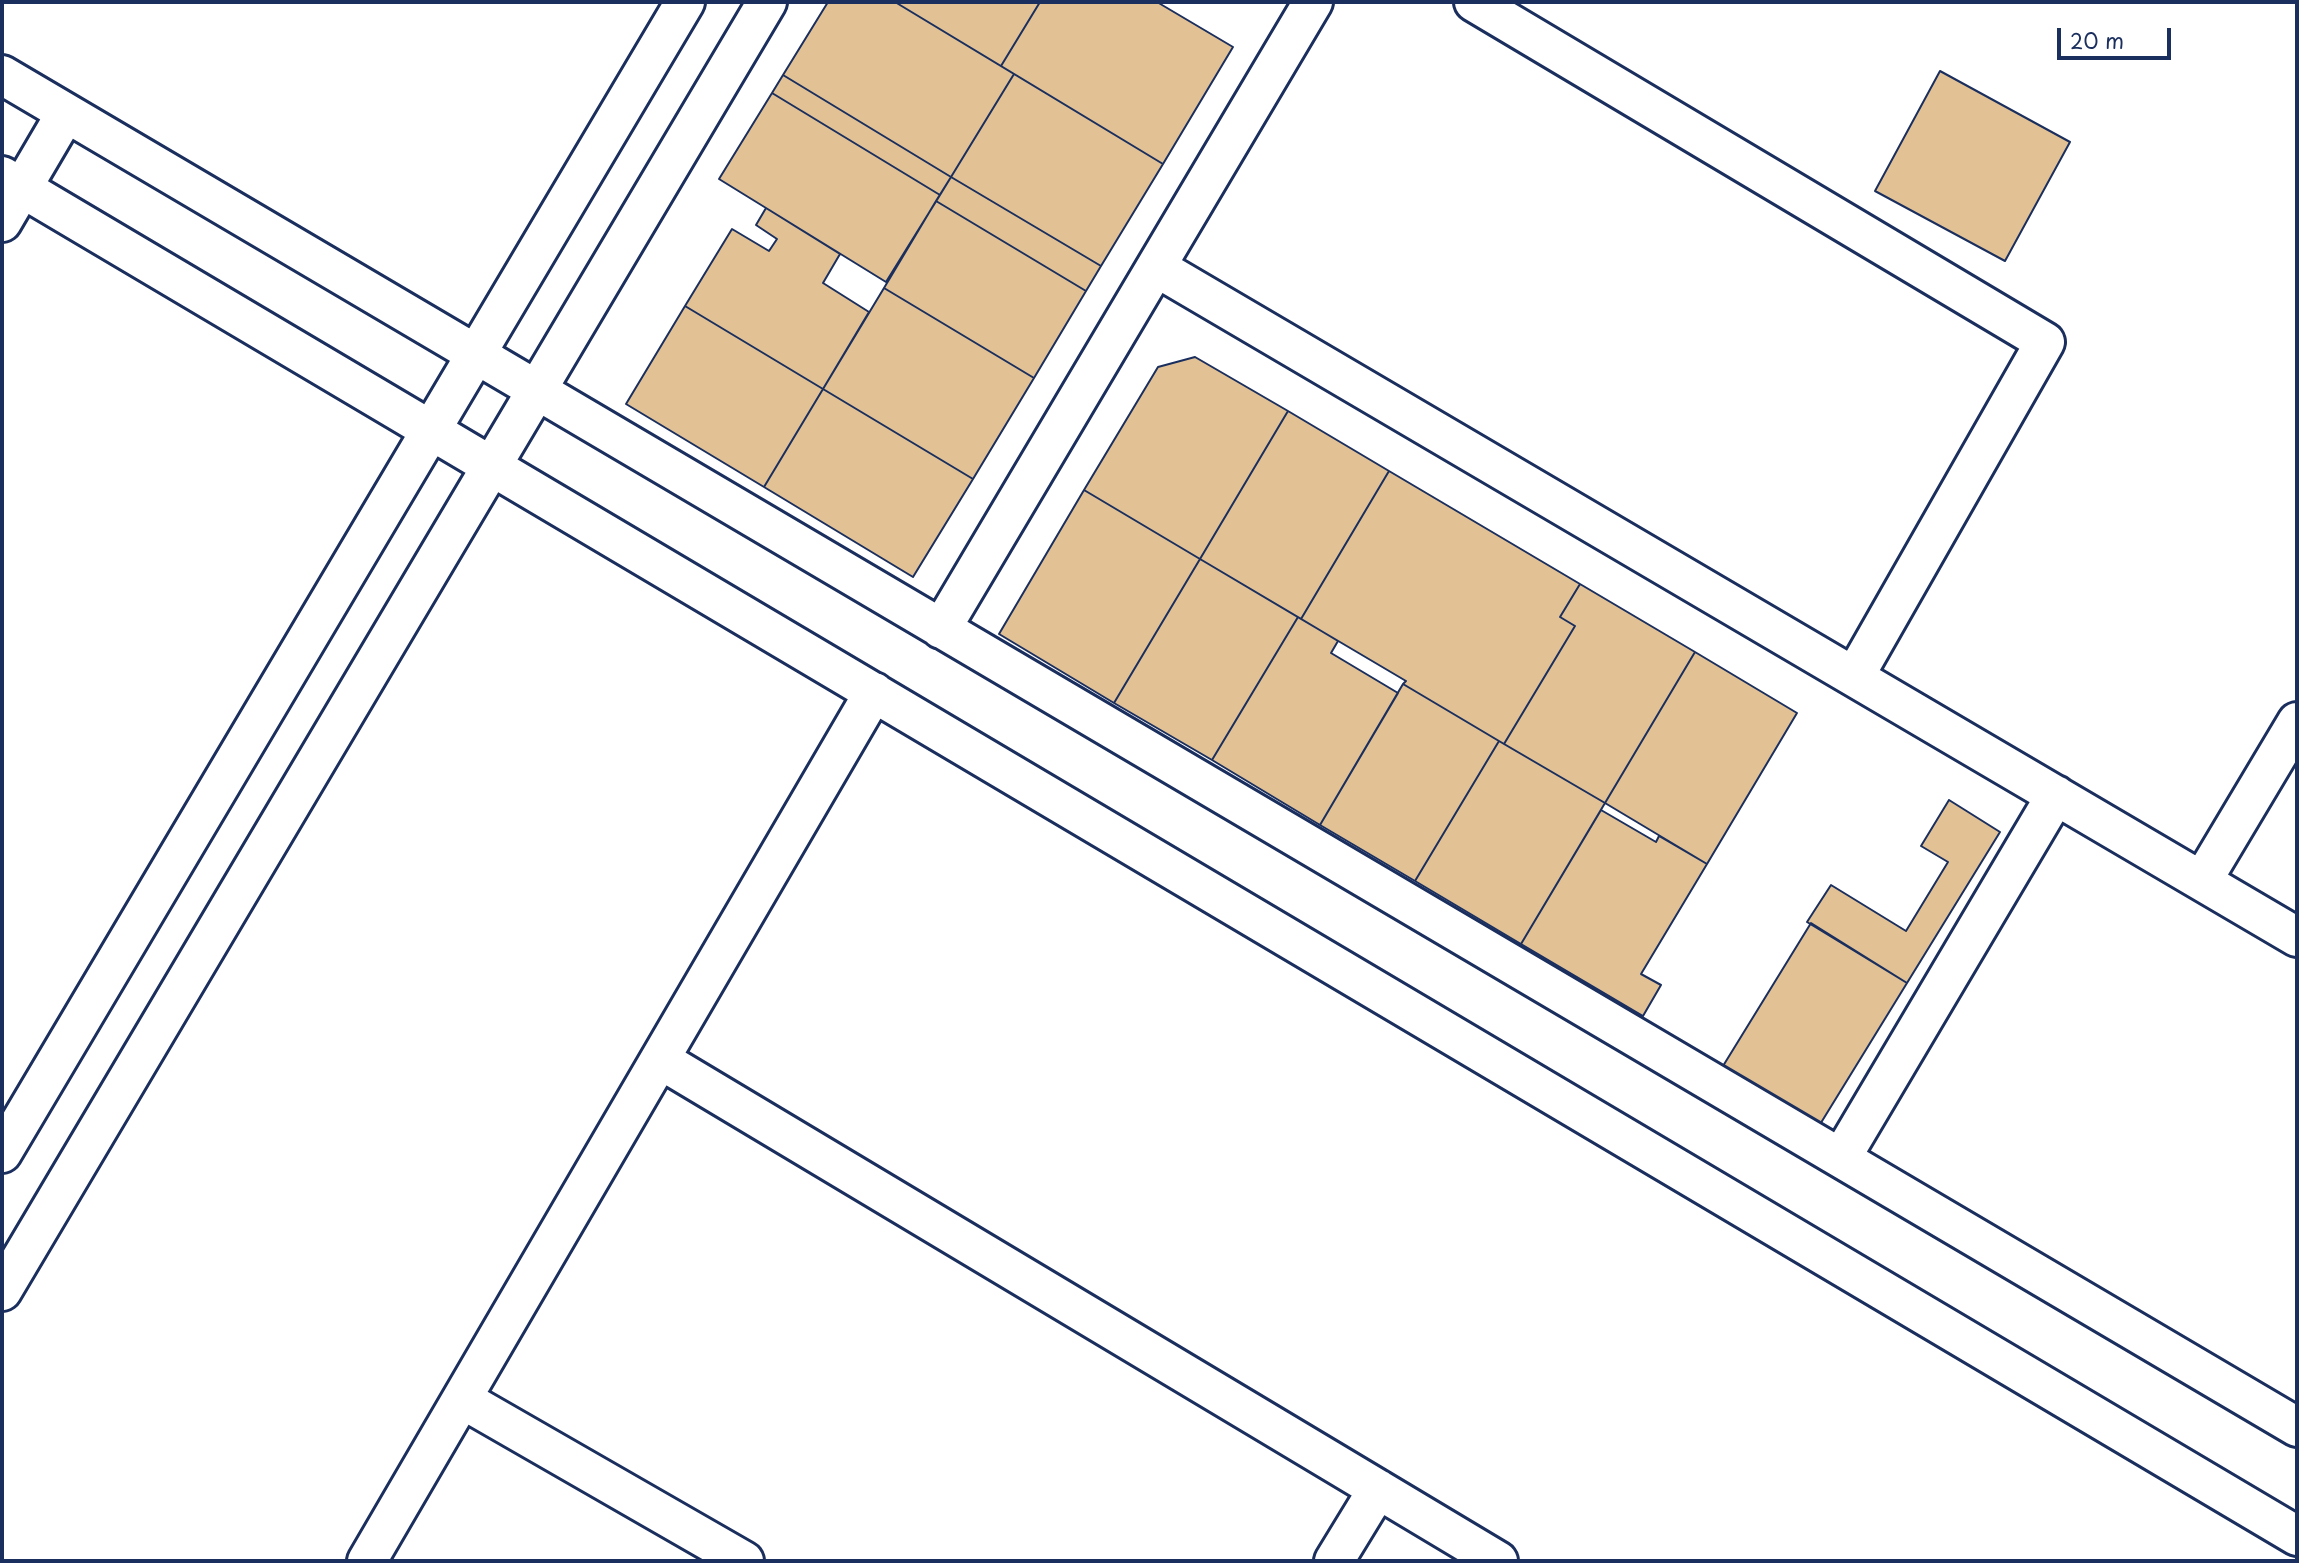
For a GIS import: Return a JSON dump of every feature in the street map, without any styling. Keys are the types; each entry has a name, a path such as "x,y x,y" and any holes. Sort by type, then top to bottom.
{"street":[{"path":"2,1153 685,2"},
{"path":"2,1291 767,2"},
{"path":"941,629 1312,2"},
{"path":"1474,2 2045,342 1854,677"},
{"path":"2,75 2297,1427"},
{"path":"2,222 12,182 66,113"},
{"path":"12,182 2297,1536"},
{"path":"1156,267 2297,937"},
{"path":"367,1561 874,692"},
{"path":"2202,881 2297,722"},
{"path":"1841,1158 2056,795"},
{"path":"661,1060 1498,1561"},
{"path":"462,1399 744,1561"},
{"path":"1334,1561 1378,1489"}],"building":[{"path":"828,2 895,2 1014,74 951,177 783,75"},
{"path":"895,2 1040,2 1001,66"},
{"path":"1040,2 1157,2 1233,47 1163,164 1001,66"},
{"path":"1940,71 2070,142 2005,261 1875,191"},
{"path":"1014,74 1163,164 1101,266 951,177"},
{"path":"783,75 951,177 940,195 772,93"},
{"path":"772,93 940,195 886,282 719,179"},
{"path":"951,177 1101,266 1086,291 936,201"},
{"path":"936,201 1086,291 1034,378 884,288"},
{"path":"766,208 840,254 823,283 869,312 823,389 685,306 732,229 769,251 777,239 756,225"},
{"path":"884,288 1034,378 973,479 823,389"},
{"path":"685,306 823,389 764,487 626,404"},
{"path":"1195,357 1288,411 1200,559 1084,490 1158,367"},
{"path":"823,389 973,479 913,577 764,487"},
{"path":"1288,411 1389,471 1301,619 1200,559"},
{"path":"1389,471 1580,584 1560,617 1575,626 1504,744 1403,684 1406,681 1301,619"},
{"path":"1084,490 1200,559 1114,703 999,634"},
{"path":"1200,559 1298,617 1212,760 1114,703"},
{"path":"1580,584 1695,652 1605,803 1504,744 1575,626 1560,617"},
{"path":"1298,617 1338,641 1331,653 1398,693 1320,825 1212,760"},
{"path":"1695,652 1797,713 1707,864 1605,803"},
{"path":"1403,684 1499,741 1415,881 1320,825"},
{"path":"1499,741 1605,803 1521,944 1415,881"},
{"path":"1949,800 2000,832 1907,983 1807,922 1831,885 1906,931 1948,862 1921,846"},
{"path":"1601,810 1656,842 1659,836 1707,864 1641,974 1661,985 1643,1016 1521,944"},
{"path":"1811,923 1907,983 1819,1126 1723,1066"}]}
